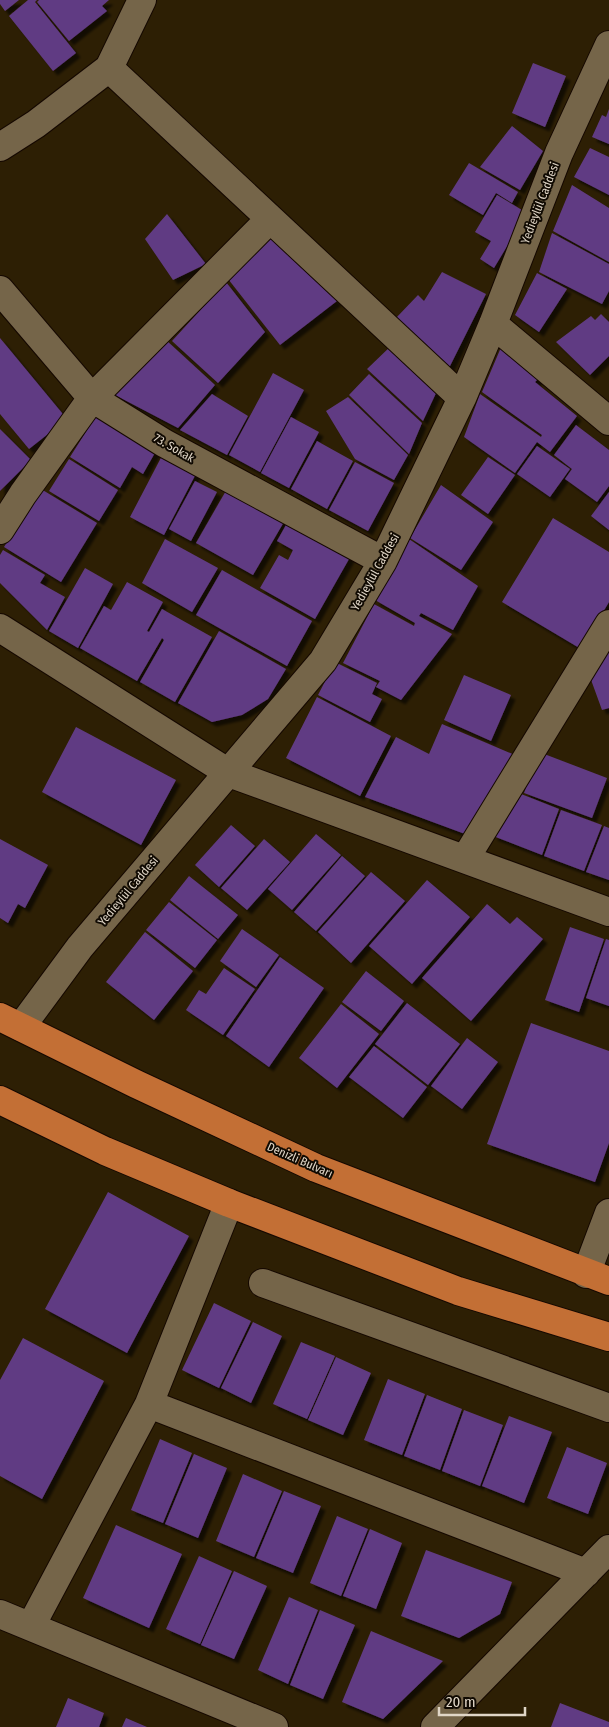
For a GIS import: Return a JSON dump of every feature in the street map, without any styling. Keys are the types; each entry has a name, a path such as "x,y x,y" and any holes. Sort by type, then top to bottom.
{"highway":[{"name":"Denizli Bulvarı","path":"11,1022 136,1084 316,1168 597,1278"},
{"path":"0,1100 105,1151 229,1203 458,1291 609,1337"}],"street":[{"path":"0,147 36,124 109,68 142,0"},
{"name":"Yedieylül Caddesi","path":"11,1022 80,947 324,661 383,561 462,398 493,324 559,153 609,45"},
{"path":"109,68 462,398"},
{"path":"0,530 23,494 92,398 270,219"},
{"name":"73. Sokak","path":"0,290 92,398 164,443 383,561"},
{"path":"493,324 609,421"},
{"path":"465,859 609,624"},
{"path":"0,628 229,773 609,912"},
{"path":"31,1626 149,1404 229,1203"},
{"path":"597,1278 609,1213"},
{"path":"263,1283 609,1408"},
{"path":"149,1404 586,1573"},
{"path":"435,1727 609,1549"},
{"path":"0,1614 274,1727"}],"building":[{"path":"0,0 19,0 5,11 0,4"},
{"path":"28,0 37,0 35,2 76,53 53,71 9,16"},
{"path":"39,0 109,0 102,6 107,11 69,41 37,2"},
{"path":"533,63 566,76 545,127 512,113"},
{"path":"609,109 609,144 592,137 602,115 606,117"},
{"path":"512,126 543,151 520,190 480,167"},
{"path":"590,148 609,157 609,195 574,177"},
{"path":"469,163 518,192 512,203 496,193 483,215 449,195"},
{"path":"572,185 609,208 609,262 553,231"},
{"path":"497,195 527,213 494,268 480,259 491,241 475,232"},
{"path":"167,214 206,264 173,280 145,239"},
{"path":"552,233 609,264 609,291 602,304 539,272"},
{"path":"272,236 337,301 280,345 225,275"},
{"path":"442,272 486,294 448,370 396,318 418,295 424,301"},
{"path":"537,273 567,289 539,332 515,315"},
{"path":"226,282 265,332 218,383 172,341"},
{"path":"601,314 609,322 609,356 590,375 556,342 591,316 595,320"},
{"path":"0,338 67,419 29,449 0,414"},
{"path":"166,340 215,385 178,428 115,395"},
{"path":"393,344 437,391 423,421 367,369"},
{"path":"502,345 540,377 535,382 577,416 550,452 537,442 515,473 464,437 480,394 541,437 542,435 482,392"},
{"path":"273,373 304,390 260,472 229,455"},
{"path":"369,374 422,423 409,454 349,395"},
{"path":"212,394 248,416 227,455 180,430"},
{"path":"348,397 408,455 394,480 355,459 326,411"},
{"path":"101,408 156,451 143,474 132,467 120,488 70,457"},
{"path":"291,417 319,432 289,488 261,473"},
{"path":"576,425 609,450 609,486 597,502 565,479 572,469 554,455"},
{"path":"0,429 31,460 0,491"},
{"path":"317,441 353,461 327,509 291,489"},
{"path":"537,446 570,469 550,497 517,474"},
{"path":"164,452 198,470 164,535 130,517"},
{"path":"488,457 515,475 488,514 461,495"},
{"path":"69,459 118,490 99,521 49,491"},
{"path":"355,462 394,483 368,531 329,510"},
{"path":"195,481 217,492 191,541 169,529"},
{"path":"231,482 288,515 253,575 196,543"},
{"path":"441,485 493,522 461,570 410,538"},
{"path":"41,489 97,523 61,582 4,547"},
{"path":"609,492 609,530 591,516"},
{"path":"291,516 353,552 315,619 260,588 279,555 288,560 293,550 277,541"},
{"path":"553,518 609,552 609,602 581,649 502,602"},
{"path":"165,539 218,568 192,612 142,583"},
{"path":"409,539 478,586 453,630 421,613 419,616 452,634 401,700 376,687 380,681 343,663 374,604 414,626 415,623 375,600"},
{"path":"3,550 45,575 40,583 65,597 47,630 0,583 0,555"},
{"path":"85,568 113,584 78,648 49,631"},
{"path":"222,570 312,621 287,666 196,615"},
{"path":"127,582 163,602 147,631 149,632 162,609 212,637 175,702 140,682 164,640 162,638 137,681 80,648 104,606 111,610"},
{"path":"219,631 286,669 268,699 242,715 212,722 178,703"},
{"path":"609,651 609,708 602,710 590,677"},
{"path":"335,662 377,683 372,694 382,699 370,722 318,695"},
{"path":"464,675 511,695 491,741 444,720"},
{"path":"317,697 391,736 360,796 286,758"},
{"path":"442,724 515,755 465,834 365,797 396,737 429,754"},
{"path":"76,727 176,780 141,845 42,792"},
{"path":"539,752 607,778 592,818 524,793"},
{"path":"511,790 559,809 542,855 493,836"},
{"path":"561,810 602,825 584,871 544,856"},
{"path":"231,825 255,846 219,887 195,865"},
{"path":"604,826 609,828 609,880 586,872"},
{"path":"316,834 341,855 292,910 268,889"},
{"path":"0,839 48,865 25,908 18,904 8,923 0,918"},
{"path":"264,839 290,862 247,910 221,888"},
{"path":"342,856 365,876 316,931 294,912"},
{"path":"371,872 405,901 351,963 318,932"},
{"path":"189,876 238,915 218,939 170,900"},
{"path":"427,880 470,917 412,984 369,946"},
{"path":"169,902 217,940 195,968 146,930"},
{"path":"487,904 510,924 517,917 543,939 471,1021 422,978"},
{"path":"570,927 604,939 579,1012 545,1000"},
{"path":"242,929 279,955 256,987 220,961"},
{"path":"145,932 193,971 154,1020 106,982"},
{"path":"606,939 609,940 609,1006 586,998"},
{"path":"280,957 324,988 269,1067 226,1036"},
{"path":"224,968 255,989 223,1035 186,1010 199,990 206,994"},
{"path":"366,971 404,1001 381,1031 342,1002"},
{"path":"407,1003 460,1044 428,1085 375,1044"},
{"path":"341,1004 379,1034 337,1088 299,1058"},
{"path":"531,1023 609,1051 609,1143 595,1182 487,1144"},
{"path":"467,1038 498,1062 462,1109 431,1086"},
{"path":"374,1046 427,1087 403,1118 349,1077"},
{"path":"108,1192 189,1236 127,1353 45,1309"},
{"path":"214,1303 251,1321 219,1388 182,1370"},
{"path":"253,1322 282,1336 251,1403 221,1388"},
{"path":"23,1338 104,1381 42,1499 0,1476 0,1380"},
{"path":"301,1342 335,1356 307,1419 273,1404"},
{"path":"336,1357 371,1373 343,1435 308,1420"},
{"path":"388,1379 425,1394 402,1455 364,1440"},
{"path":"427,1395 462,1409 440,1470 404,1456"},
{"path":"464,1410 503,1425 480,1486 442,1471"},
{"path":"509,1416 552,1432 524,1503 482,1486"},
{"path":"160,1439 192,1453 163,1523 131,1510"},
{"path":"567,1447 607,1463 588,1514 547,1498"},
{"path":"194,1454 227,1468 198,1538 165,1524"},
{"path":"243,1474 282,1491 254,1557 216,1541"},
{"path":"284,1491 321,1506 293,1573 256,1558"},
{"path":"337,1516 368,1529 341,1596 310,1583"},
{"path":"116,1525 182,1554 149,1628 83,1598"},
{"path":"370,1529 402,1543 376,1609 343,1596"},
{"path":"426,1550 512,1582 500,1614 459,1638 401,1616"},
{"path":"199,1556 232,1571 200,1644 166,1629"},
{"path":"234,1571 267,1586 234,1659 201,1645"},
{"path":"289,1597 318,1610 288,1684 258,1670"},
{"path":"320,1610 355,1625 323,1699 290,1685"},
{"path":"371,1631 443,1661 383,1719 342,1702"},
{"path":"68,1698 104,1713 99,1727 56,1727"},
{"path":"560,1703 609,1722 609,1727 551,1727"},
{"path":"126,1718 147,1727 122,1727"}]}
